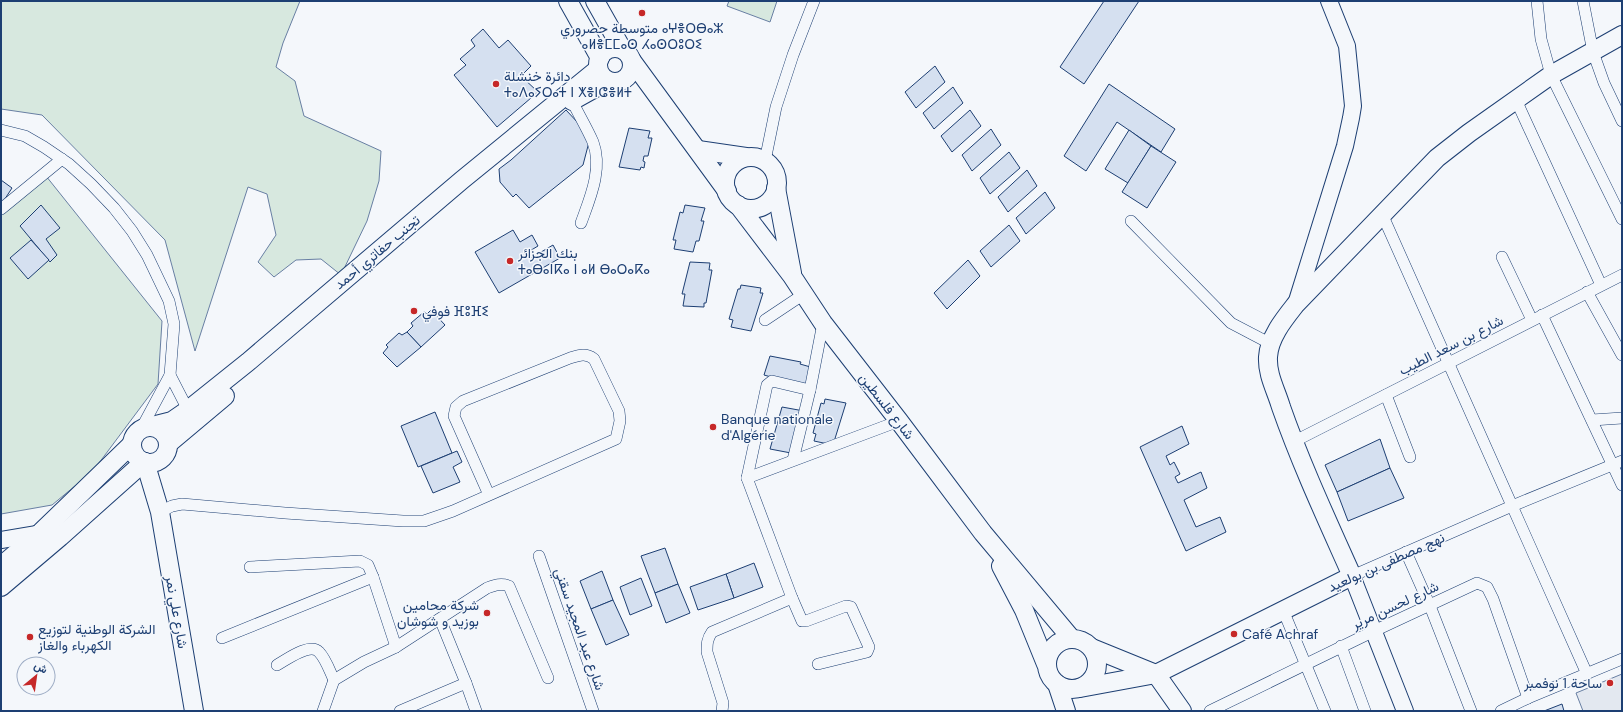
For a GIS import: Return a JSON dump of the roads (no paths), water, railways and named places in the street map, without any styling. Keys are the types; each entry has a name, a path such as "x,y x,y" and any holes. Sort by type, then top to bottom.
{"main road":[{"path":"568,1 602,69 619,82 627,62 595,1"},
{"path":"1352,576 1293,442 1268,371 1268,356 1271,344 1284,320 1296,304 1437,158 1551,75 1622,35"},
{"path":"602,69 607,50 611,49 627,62 698,150 733,201 738,205 746,208 762,206 768,202 776,188"},
{"name":"تجنب حفاتري أحمد","path":"169,443 404,246 468,189 572,101 602,69"},
{"name":"تجنب حفاتري أحمد","path":"142,433 172,421 188,410 248,362 462,180 602,69"},
{"path":"698,150 759,158 771,166 776,180 776,188 792,276"},
{"path":"726,191 725,184 728,170 733,164 746,157"},
{"name":"شارع فلسطين","path":"738,205 792,276 823,323 983,533 1071,638"},
{"path":"1,566 41,532 142,433 159,429 164,432 169,443 165,455 150,461 1,586"},
{"path":"142,433 135,455 150,461"},
{"name":"شارع علي نمر","path":"150,461 163,494 160,512 194,711"},
{"name":"شارع فلسطين","path":"983,533 1024,610 1046,664"},
{"name":"نهج مصطفى بن بولعيد","path":"1080,688 1156,674 1352,576"},
{"path":"1064,639 1079,639 1086,642 1092,648 1098,663 1093,678 1087,684 1080,688 1064,688 1051,679 1046,664 1048,656 1051,649 1064,639"},
{"path":"1092,648 1156,674 1182,711"},
{"path":"1057,684 1066,711"}],"street":[{"path":"765,161 776,107 793,55 814,1"},
{"path":"1296,304 1345,146 1353,106 1347,46 1329,1"},
{"path":"1537,1 1541,39 1551,75 1622,218"},
{"path":"1583,1 1593,52 1604,83 1622,121"},
{"path":"1516,100 1601,285"},
{"path":"572,101 593,143 597,164 595,179 581,223"},
{"path":"1,130 25,136 62,159 91,184 114,208 147,255 169,301 174,324 170,375 142,433"},
{"path":"1,209 62,159"},
{"path":"1382,214 1588,674"},
{"path":"1131,221 1231,323 1271,344"},
{"path":"1502,257 1617,463 1622,485"},
{"name":"شارع بن سعد الطيب","path":"1293,442 1622,275"},
{"path":"1587,292 1622,355"},
{"path":"766,320 804,294"},
{"path":"793,460 810,390 823,323"},
{"path":"160,512 172,506 182,504 403,521 424,520 453,511 616,439 620,421 619,411 594,359 588,354 577,356 463,401 456,407 454,416 489,495"},
{"path":"170,375 188,410"},
{"path":"810,390 772,381 768,383 747,478 802,621 806,621 846,606 851,607 869,647 867,652 818,664"},
{"path":"1386,395 1410,457"},
{"path":"1592,420 1622,418"},
{"path":"747,478 899,421"},
{"name":"نهج مصطفى بن بولعيد","path":"1352,576 1512,506 1617,463"},
{"path":"1,540 41,532 60,537"},
{"path":"1406,552 1430,606 1471,711"},
{"name":"شارع عبد المجيد سقني","path":"539,556 593,711"},
{"path":"250,567 360,561 368,565 396,646"},
{"path":"1352,576 1406,711"},
{"path":"222,638 373,578"},
{"path":"323,711 334,680 364,662 396,646 487,588 502,584 509,586 548,678"},
{"name":"شارع لحسن مرير","path":"1210,711 1374,630 1430,606 1471,585 1481,584 1487,587 1528,698"},
{"path":"722,711 724,703 707,652 708,637 712,632 792,598"},
{"path":"1283,610 1304,665 1324,711"},
{"path":"440,619 476,711"},
{"path":"1341,646 1366,711"},
{"path":"277,665 298,653 308,649 315,649 320,652 334,680"},
{"path":"1501,711 1528,698 1622,659"},
{"path":"400,711 466,683"}],"place":[{"name":"متوسطة حصروري ⴰⵖⴻⵔⴱⴰⵣ ⴰⵍⴻⵎⵎⴰⵙ ⵃⴰⵙⵔⵓⵔⵉ","path":"642,13"},
{"name":"دائرة خنشلة ⵜⴰⴷⴰⵢⵔⴰⵜ ⵏ ⵅⴻⵏⵛⴻⵍⵜ","path":"496,84"},
{"name":"بنك الجزائر ⵜⴰⴱⴰⵏⴽⴰ ⵏ ⴰⵍ ⴱⴰⵔⴰⴽⴰ","path":"510,261"},
{"name":"فوفي ⴼⵓⴼⵉ","path":"414,311"},
{"name":"Banque nationale d'Algérie","path":"713,427"},
{"name":"شركة محامين بوزيد و شوشان","path":"487,613"},
{"name":"Café Achraf","path":"1234,634"},
{"name":"الشركة الوطنية لتوزيع الكهرباء والغاز","path":"30,637"},
{"name":"ساحة 1 نوفمبر","path":"1610,683"}]}
